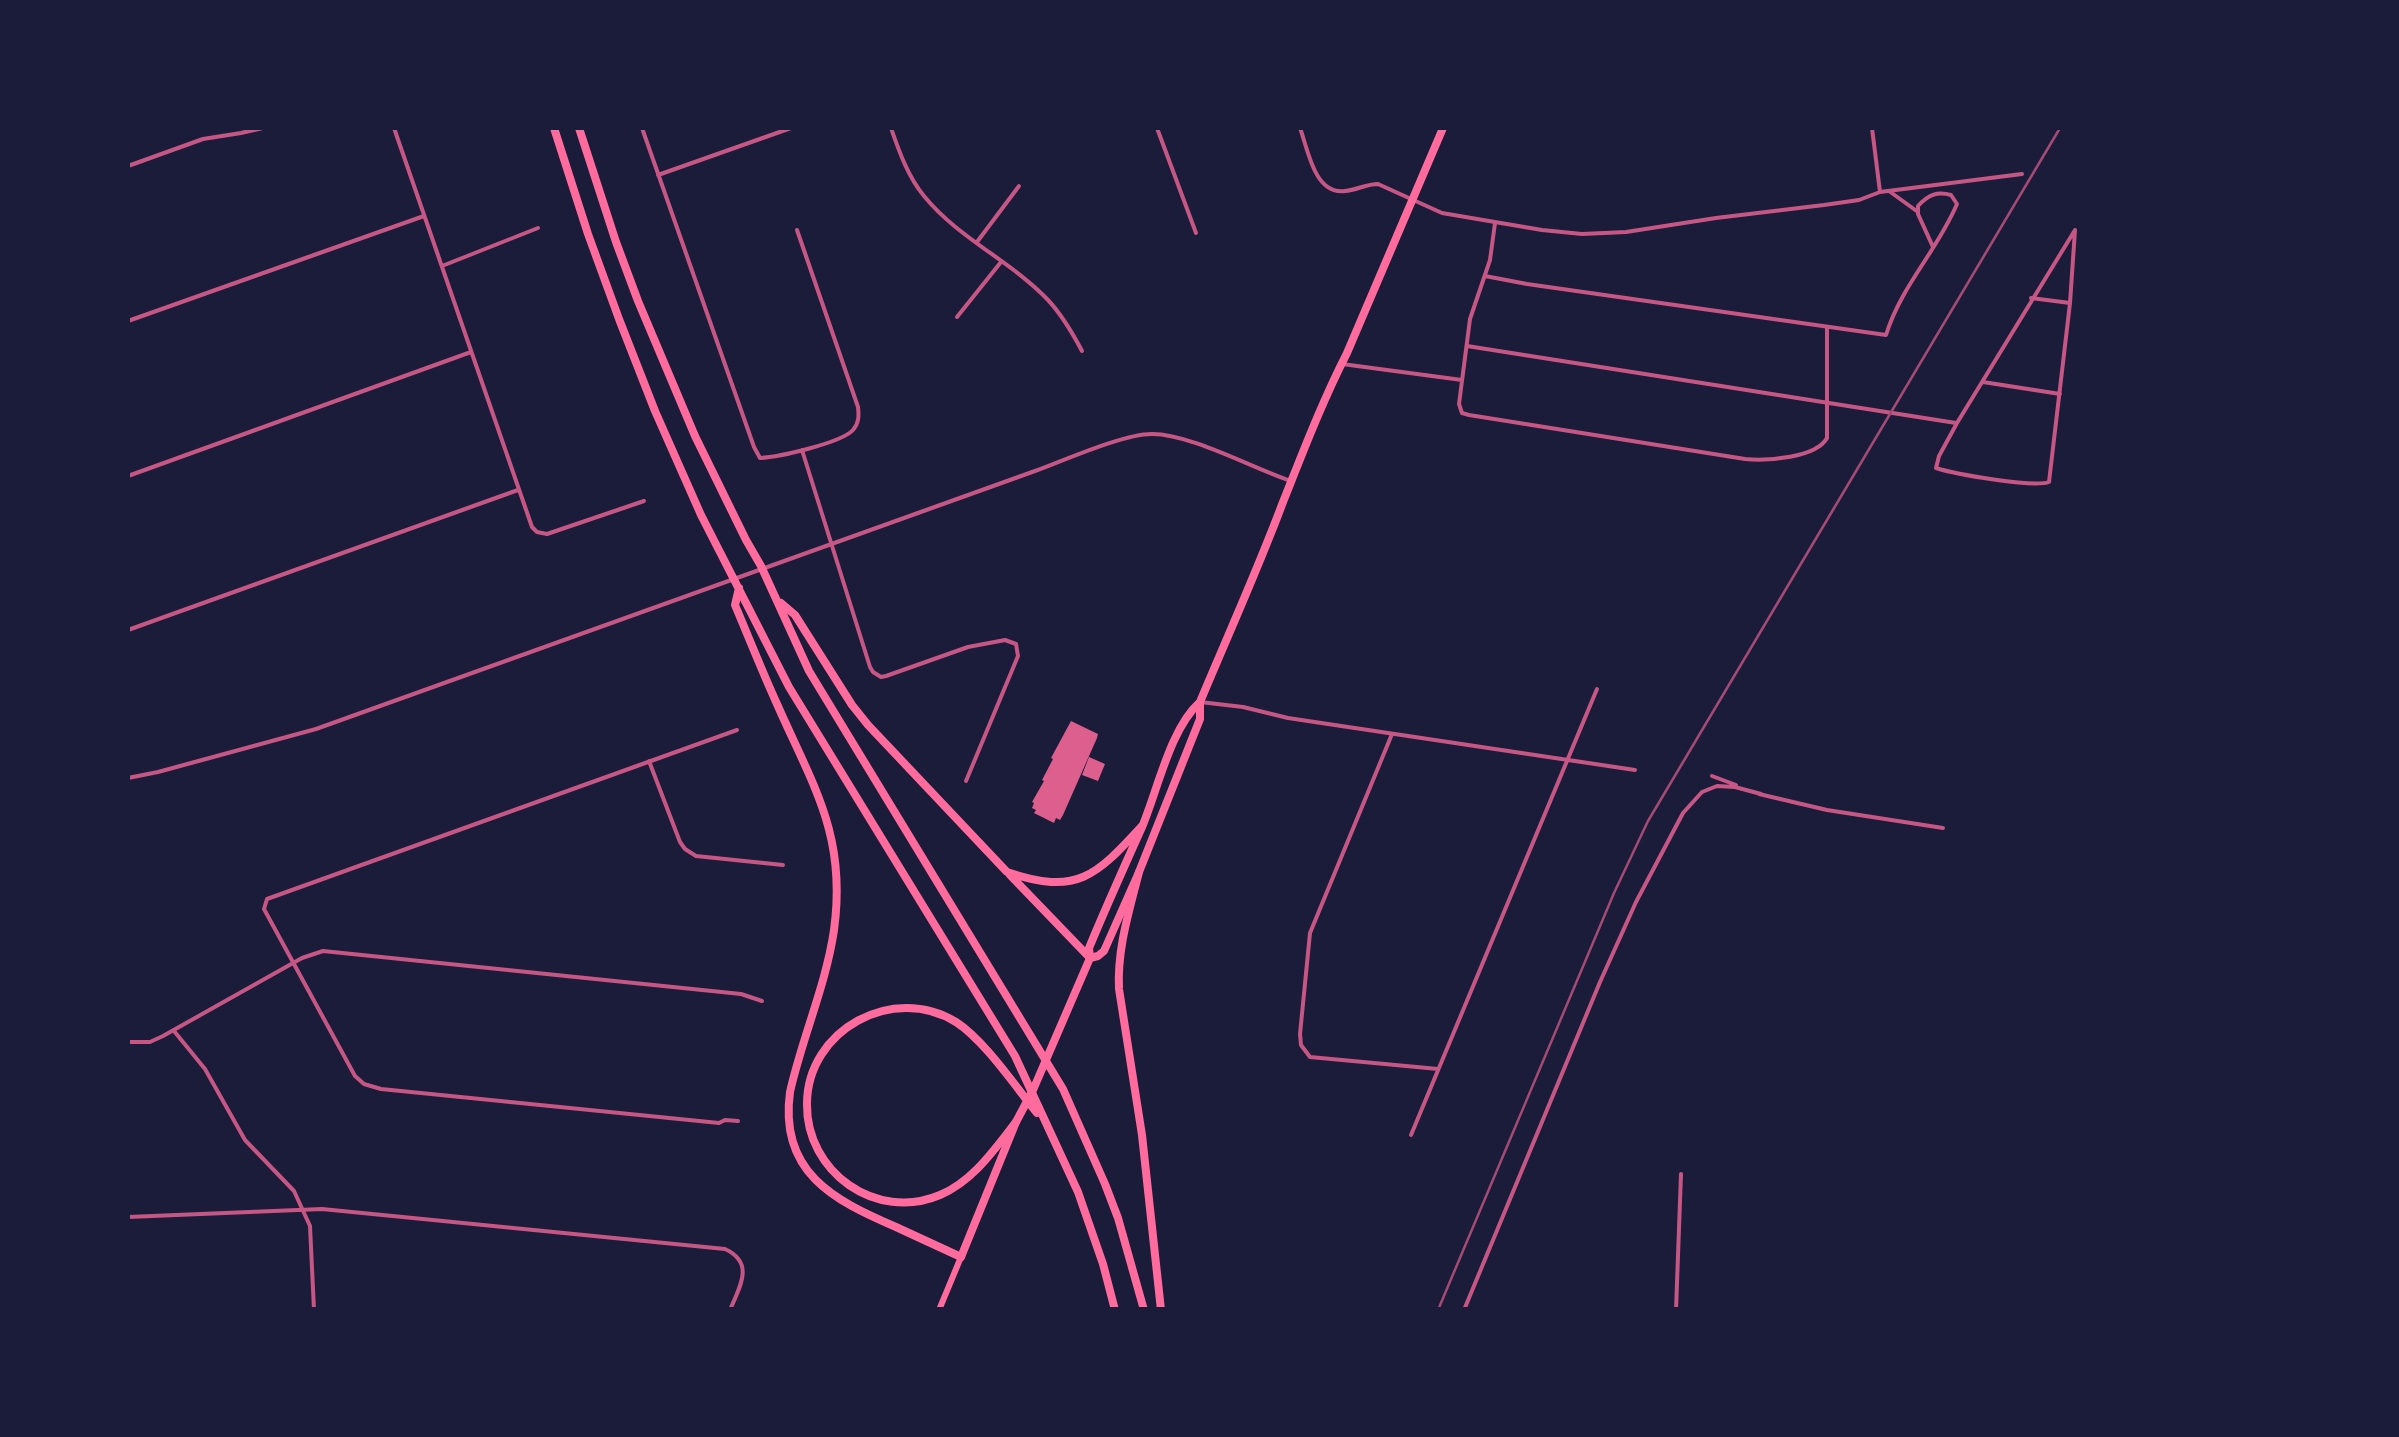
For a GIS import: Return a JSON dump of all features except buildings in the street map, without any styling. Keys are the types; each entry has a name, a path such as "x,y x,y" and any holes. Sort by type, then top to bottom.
{"highway":[{"path":"554,128 626,338 700,515 802,708 1015,1056 1078,1192 1116,1310"},
{"path":"579,128 616,242 694,436 762,566 808,671 1063,1088 1112,1201 1144,1310"},
{"path":"1090,958 1104,951 1139,872 1200,719 1200,702 1444,128"},
{"path":"740,588 735,605 814,782 826,814 836,864 834,933 790,1092 792,1140 809,1173 835,1198 961,1257 1090,958 1088,948 1181,729 1189,712 1200,702"},
{"path":"776,599 794,615 868,725 1090,958"},
{"path":"1008,872 1057,884 1076,880 1111,860 1142,826"},
{"path":"1139,872 1120,947 1119,990 1142,1135 1162,1310"},
{"path":"1016,1122 981,1166 956,1186 928,1199 899,1202 865,1195 837,1176 815,1146 807,1104 811,1078 829,1044 854,1022 890,1008 920,1009 949,1018 975,1037 1047,1125"}],"main road":[{"path":"939,1310 961,1257"}],"street":[{"path":"128,166 202,139 262,128"},
{"path":"394,128 532,527 548,534 644,500"},
{"path":"642,128 760,458 802,450 848,434 859,418 797,230"},
{"path":"658,174 791,128"},
{"path":"891,128 913,182 923,196 1047,300 1066,322 1082,351"},
{"path":"1157,128 1196,233"},
{"path":"1300,128 1316,174 1331,190 1345,192 1378,184 1442,213 1568,233 1626,232 2022,174"},
{"path":"1872,128 1880,192"},
{"path":"977,242 1020,186"},
{"path":"1889,191 1918,212"},
{"path":"1486,276 1886,335 1893,312 1949,222 1957,204 1956,199 1944,193 1926,196 1918,206 1933,247"},
{"path":"128,321 424,216"},
{"path":"1495,223 1486,276 1470,318 1466,346 1460,410 1469,416 1745,459 1780,458 1822,446 1827,438 1827,327"},
{"path":"442,266 538,228"},
{"path":"2076,230 2047,484 1936,468 1957,423 2032,298 2076,230"},
{"path":"957,316 1001,261"},
{"path":"2032,298 2070,303"},
{"path":"1466,346 1957,423"},
{"path":"128,476 472,352"},
{"path":"1341,364 1462,380"},
{"path":"1982,382 2060,394"},
{"path":"128,778 316,729 1035,470 1148,434 1180,438 1291,481"},
{"path":"802,450 870,667 878,676 968,647 1006,640 1016,644 1018,656 966,782"},
{"path":"128,630 519,490"},
{"path":"1411,1135 1597,689"},
{"path":"1200,702 1635,770"},
{"path":"737,730 267,899 265,914 355,1076 372,1088 719,1123 738,1120"},
{"path":"1392,734 1310,933 1300,1040 1310,1057 1438,1070"},
{"path":"649,761 680,842 689,852 706,858 783,865"},
{"path":"1712,776 1761,794"},
{"path":"1464,1310 1636,902 1683,813 1702,792 1718,786 1735,787 1827,810 1943,828"},
{"path":"128,1042 150,1042 310,954 323,952 741,994 762,1001"},
{"path":"174,1030 205,1069 245,1140 294,1191 304,1210 311,1236 314,1310"},
{"path":"1676,1310 1681,1174"},
{"path":"128,1217 322,1209 725,1249 740,1259 743,1266 730,1310"}],"railway":[{"path":"1438,1310 1648,821 2060,128"}]}
